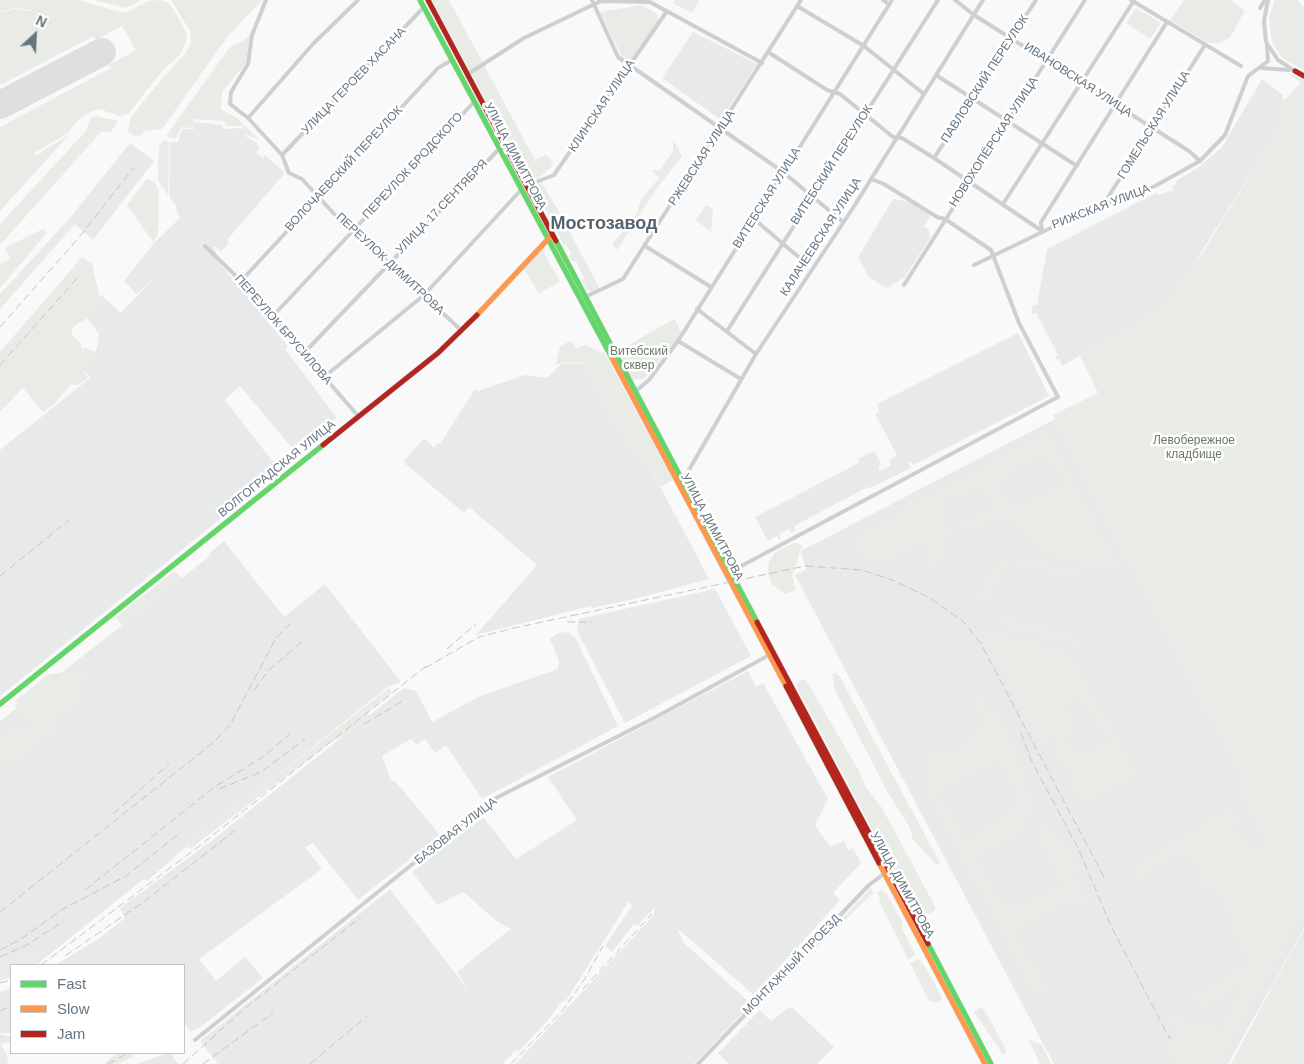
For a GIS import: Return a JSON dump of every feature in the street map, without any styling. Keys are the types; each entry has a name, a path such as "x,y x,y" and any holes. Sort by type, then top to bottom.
{"main road":[{"name":"УЛИЦА ДИМИТРОВА","path":"420,0 521,190 550,236"},
{"name":"УЛИЦА ДИМИТРОВА","path":"428,0 680,483 991,1064"},
{"path":"1295,72 1304,76"},
{"name":"ВОЛГОГРАДСКАЯ УЛИЦА","path":"0,704 438,353 462,331 550,236"},
{"name":"УЛИЦА ДИМИТРОВА","path":"583,298 636,391 680,483 730,572 771,654"},
{"name":"УЛИЦА ДИМИТРОВА","path":"887,872 985,1064"}],"street":[{"name":"ПЕРЕУЛОК ДИМИТРОВА","path":"266,0 252,35 248,64 230,92 229,98 232,107 248,118 282,155 289,173 302,179 348,228 389,262 462,331"},
{"path":"248,118 313,44 358,0"},
{"name":"РЖЕВСКАЯ УЛИЦА","path":"583,298 623,279 801,0"},
{"path":"883,0 891,2"},
{"name":"ВИТЕБСКИЙ ПЕРЕУЛОК","path":"726,331 938,0"},
{"name":"ИВАНОВСКАЯ УЛИЦА","path":"955,0 974,15 1153,128 1200,161"},
{"name":"КАЛАЧЕЕВСКАЯ УЛИЦА","path":"680,483 756,354 871,179 983,0"},
{"name":"ПАВЛОВСКИЙ ПЕРЕУЛОК","path":"934,158 1036,0"},
{"name":"НОВОХОПЁРСКАЯ УЛИЦА","path":"904,285 1085,0"},
{"path":"1260,8 1266,0"},
{"path":"1266,0 1263,23 1267,45 1278,60 1295,72"},
{"path":"468,74 524,38 592,2 602,1 650,2 762,63"},
{"path":"1003,204 1132,1 1241,66"},
{"path":"592,2 618,57 783,172 843,222"},
{"name":"ВИТЕБСКАЯ УЛИЦА","path":"636,391 649,380 678,341 891,2"},
{"path":"796,6 864,46 924,94"},
{"name":"УЛИЦА ГЕРОЕВ ХАСАНА","path":"282,155 424,7"},
{"name":"КЛИНСКАЯ УЛИЦА","path":"526,186 554,175 667,11"},
{"path":"1042,231 1041,222 1116,106 1167,22"},
{"name":"ГОМЕЛЬСКАЯ УЛИЦА","path":"1103,205 1205,45"},
{"name":"РИЖСКАЯ УЛИЦА","path":"974,265 1088,210 1155,186 1200,161 1225,136 1248,76 1268,60 1267,45"},
{"path":"768,52 834,93 840,94 893,137 902,138 934,158 1042,231"},
{"name":"ВОЛОЧАЕВСКИЙ ПЕРЕУЛОК","path":"241,281 438,68 452,60"},
{"path":"1259,68 1278,68 1295,72"},
{"path":"936,75 1077,166"},
{"name":"ПЕРЕУЛОК БРОДСКОГО","path":"271,318 474,102"},
{"name":"УЛИЦА 17 СЕНТЯБРЯ","path":"303,354 499,149"},
{"path":"730,572 1058,397 1019,323 994,254 988,246 884,184 871,179"},
{"path":"324,376 424,295 521,190"},
{"path":"754,219 802,259"},
{"name":"ПЕРЕУЛОК БРУСИЛОВА","path":"205,246 241,281 271,318 359,417"},
{"path":"645,246 711,287"},
{"path":"697,309 756,354"},
{"path":"678,341 741,379"},
{"name":"БАЗОВАЯ УЛИЦА","path":"195,1040 484,807 771,654"},
{"name":"МОНТАЖНЫЙ ПРОЕЗД","path":"698,1064 869,885 887,872"}],"shaded area":[{"path":"693,32 757,64 721,120 662,78"},
{"path":"1262,79 1283,95 1282,99 1285,100 1277,132 1183,281 1162,307 1062,366 1059,359 1056,360 1055,357 1058,355 1036,313 1031,314 1033,305 1037,305 1047,249 1156,193 1158,195 1173,190 1172,186 1176,184 1176,181 1199,167 1222,147"},
{"path":"194,122 222,125 223,129 241,128 247,131 245,136 257,143 259,149 256,153 263,158 265,155 285,173 227,240 229,243 221,252 213,245 219,263 288,346 285,349 337,418 294,450 240,386 225,400 280,471 0,696 0,450 90,378 81,365 97,349 99,334 84,314 101,295 121,313 153,279 136,294 124,281 154,243 180,218 177,207 169,196 170,142 178,142 182,129 194,129"},
{"path":"130,143 154,161 93,240 69,219"},
{"path":"542,183 600,289 591,292 586,289 582,280 584,277 575,261 572,261 569,256 571,253 566,245 563,244 543,204 533,189 534,186"},
{"path":"893,199 910,202 931,215 924,227 929,230 930,238 904,278 886,288 868,276 858,257"},
{"path":"1018,333 1049,396 913,465 911,461 908,462 911,468 870,488 868,487 794,526 796,530 791,533 789,529 779,534 781,538 779,540 777,536 768,541 755,517 853,466 860,462 858,459 874,451 881,464 878,466 880,471 891,465 889,460 897,455 875,414 879,412 877,404"},
{"path":"562,363 583,364 632,454 641,450 674,513 673,516 676,516 709,579 638,598 592,608 591,606 476,635 537,565 469,507 464,513 403,462 424,438 434,448 438,443 440,444 475,389 478,391 525,375 547,378"},
{"path":"1055,419 1304,896 1304,928 1228,1064 1054,1064 795,575 806,570 801,551"},
{"path":"224,541 284,617 325,584 401,682 389,686 257,791 185,844 187,846 147,881 144,879 37,964 10,964 0,978 0,721 210,556 209,554"},
{"path":"715,589 751,656 625,723 577,631 579,619"},
{"path":"568,632 576,639 618,726 482,799 446,745 435,753 425,739 417,745 411,739 382,756 391,781 395,781 440,835 358,900 313,843 305,847 322,869 199,959 216,981 245,957 263,978 199,1028 190,1032 185,1023 185,964 57,964 100,938 125,918 120,908 210,842 404,688 416,691 432,722 480,696 558,669 559,661 550,639 558,633"},
{"path":"748,671 756,687 763,683 828,799 815,825 830,847 844,841 848,850 853,848 861,863 833,893 840,900 754,995 677,928 683,942 751,1004 694,1064 515,1064 654,915 655,907 637,926 634,924 612,952 605,946 632,906 629,901 567,999 560,1003 549,1019 518,1052 516,1050 502,1064 218,1064 200,1041 390,889 469,991 457,972 509,930 514,931 496,921 464,892 437,905 412,872 483,817 516,859 577,820 548,777"},
{"path":"10,988 10,1033 0,1033 0,992"},
{"path":"788,1008 793,1008 834,1047 817,1064 729,1064 718,1053 760,1010 771,1021"},
{"path":"164,1054 171,1054 178,1064 137,1064"}],"green space":[{"path":"0,0 79,0 116,11 127,12 149,1 161,0 168,3 174,10 186,32 187,40 180,55 163,70 128,114 120,116 99,109 90,112 79,119 68,133 34,153 35,156 69,135 0,211 0,127 111,68 109,65 136,50 122,26 96,40 94,36 0,85 0,13 15,9 29,11 35,7 30,10 15,8 0,12"},
{"path":"94,0 141,0 126,8"},
{"path":"171,0 262,0 228,36 162,129 145,131 138,137 128,132 131,117 185,54 191,43 190,31"},
{"path":"432,0 449,0 535,160 545,155 550,158 553,163 551,167 540,177 528,180"},
{"path":"675,0 699,0 692,13 673,3"},
{"path":"1184,0 1232,0 1233,3 1245,10 1230,38 1218,43 1209,43 1170,20"},
{"path":"1275,0 1297,0 1304,7 1304,70 1283,59 1272,42 1269,18"},
{"path":"642,5 657,14 660,24 632,64 621,55 600,12"},
{"path":"1136,8 1161,23 1150,39 1126,23"},
{"path":"250,35 246,63 222,92 221,110 234,116 260,140 246,135 247,131 241,126 226,126 224,121 194,119 193,128 181,127 176,139 166,136 230,47 243,41"},
{"name":"Левобережное кладбище","path":"1284,72 1304,79 1304,898 1299,913 1303,915 1302,919 1298,920 1219,1064 1174,1064 1165,1048 1180,1035 1167,1015 1175,1010 1194,1029 1206,1020 1219,1032 1244,983 1200,1008 1186,989 1205,989 1247,965 1243,951 1227,927 1231,914 1213,885 1207,891 1196,871 1198,862 1187,861 1181,852 1139,879 1129,868 1233,806 1238,818 1235,831 1256,851 1268,848 1236,790 1248,789 1053,415 1098,393 1080,356 1162,307 1203,252 1277,132 1285,100 1301,82"},
{"path":"96,116 118,121 111,132 101,132 0,245 0,224 86,131 91,118"},
{"path":"165,139 169,143 168,195 158,180 159,146"},
{"path":"673,140 682,156 654,192 617,250 612,244 636,215 641,199 659,178 651,170 660,170 673,151"},
{"path":"147,179 154,182 159,190 158,235 153,242 127,205"},
{"path":"706,205 713,209 711,232 696,220"},
{"path":"69,219 75,224 0,309 0,294"},
{"path":"43,229 47,233 0,288 0,264 10,259 5,248"},
{"path":"543,251 560,282 539,293 523,268 535,255"},
{"path":"82,257 92,263 100,299 85,320 74,326 72,330 72,335 80,342 82,349 87,348 99,354 84,372 88,378 78,385 70,385 54,404 43,412 23,388 0,412 0,352"},
{"name":"Витебский сквер","path":"674,319 682,333 644,379 632,380 616,352"},
{"path":"571,341 577,348 586,345 602,353 604,352 673,480 661,487 641,450 632,455 583,363 563,362 556,365 560,346"},
{"path":"1049,431 1118,566 1114,573 1039,552 1021,526 1006,518 962,532 959,526 994,509 985,487 945,501 941,507 951,530 941,547 941,563 928,567 928,539 889,558 863,558 855,549 857,538 864,531","holes":["1039,457 1054,462 1064,482 1013,509 997,482 999,479"]},
{"path":"794,543 802,546 792,576 796,590 785,594 772,585 768,573 769,562 775,552"},
{"path":"1009,556 1021,557 1085,574 1082,580 1011,562 1007,564 986,604 980,604 977,600 988,573 998,562"},
{"path":"175,571 182,578 122,626 116,617"},
{"path":"1001,616 1073,635 1080,645 1076,648 1066,642 1000,626 998,620"},
{"path":"979,629 1066,650 1133,765 1135,775 1089,803 1076,791 1064,763 1051,751 1056,742 1050,737 1045,747 1040,744","holes":["1077,694 1112,742 1077,758 1065,740 1077,720 1063,704"]},
{"path":"83,668 89,673 77,687 79,705 71,713 62,709 49,720 51,725 61,722 62,727 12,764 0,759 0,736 15,724 22,732 32,725 14,706 17,704 15,701 47,675"},
{"path":"832,673 836,673 840,677 940,863 936,864 913,840 910,828 887,791 835,690"},
{"path":"801,680 806,680 860,773 865,786 882,808 936,908 933,912 928,914 915,909 797,688 796,685"},
{"path":"974,687 985,706 999,715 1019,762 1033,813 1024,818 1025,827 1018,834 977,854 993,888 1005,904 1021,906 1062,884 1034,829 1045,821 1057,843 1068,842 1081,869 1073,877 1077,886 1082,886 1086,901 1078,906 1071,900 1022,927 1017,936 1048,991 1043,997 1035,995 921,782 931,775 928,766 932,749 944,748 956,754 984,725 972,690","holes":["998,759 1021,804 966,841 936,791"]},
{"path":"389,688 392,693 367,713 375,722 331,742 190,849 185,844 257,791"},
{"path":"871,888 873,893 802,962 802,961"},
{"path":"881,890 887,894 902,922 903,931 916,955 908,959 879,901 881,900 877,893"},
{"path":"1304,930 1304,1064 1231,1064 1278,976"},
{"path":"28,948 41,958 36,964 10,964 10,977 0,981 0,960"},
{"path":"918,959 926,968 942,998 938,1003 929,1001 910,963"},
{"path":"980,1007 983,1008 1005,1047 1006,1052 1003,1055 974,1012"},
{"path":"0,1034 10,1037 10,1042 2,1043 1,1045 8,1057 7,1064 0,1064"},
{"path":"1029,1040 1041,1044 1051,1064 1040,1064"},
{"path":"116,1054 133,1054 134,1056 118,1064 104,1064"}],"runway":[{"path":"0,105 102,52"}],"railway":[{"path":"0,327 81,235 134,167"},
{"path":"0,365 80,275"},
{"path":"0,576 69,520"},
{"path":"425,668 479,637 514,628 805,566 862,570 892,580 928,597 963,621 980,642 1105,879"},
{"path":"567,622 592,622"},
{"path":"0,912 214,742 230,725 276,638 290,624"},
{"path":"447,649 476,624"},
{"path":"254,690 268,671 305,639"},
{"path":"42,964 198,847 430,663"},
{"path":"364,724 406,699"},
{"path":"85,890 216,786 263,757 291,733"},
{"path":"1021,733 1031,760 1079,850 1111,926 1170,1039"},
{"path":"219,789 261,772 305,739"},
{"path":"113,814 169,764"},
{"path":"65,956 145,901 238,828"},
{"path":"0,950 21,939 63,909 126,876 181,832"},
{"path":"583,989 652,914"},
{"path":"183,1064 243,1010 361,917"},
{"path":"0,957 25,946 64,921"},
{"path":"511,1064 563,1010 584,980 603,946"},
{"path":"0,983 10,980"},
{"path":"0,1011 10,1006"},
{"path":"203,1064 273,1013"},
{"path":"310,1064 367,1016"},
{"path":"108,1064 126,1054"}],"traffic: fast":[{"path":"420,0 612,358"},
{"path":"556,241 757,622"},
{"path":"0,704 323,445"},
{"path":"928,944 991,1064"}],"traffic: slow":[{"path":"477,315 551,236"},
{"path":"612,358 786,686"},
{"path":"879,863 985,1064"}],"traffic: jam":[{"path":"428,0 556,241"},
{"path":"1295,71 1304,76"},
{"path":"323,445 438,353 477,315"},
{"path":"757,622 928,944"},
{"path":"786,686 879,863"}],"district":[{"name":"Мостозавод","path":"604,224"}]}
